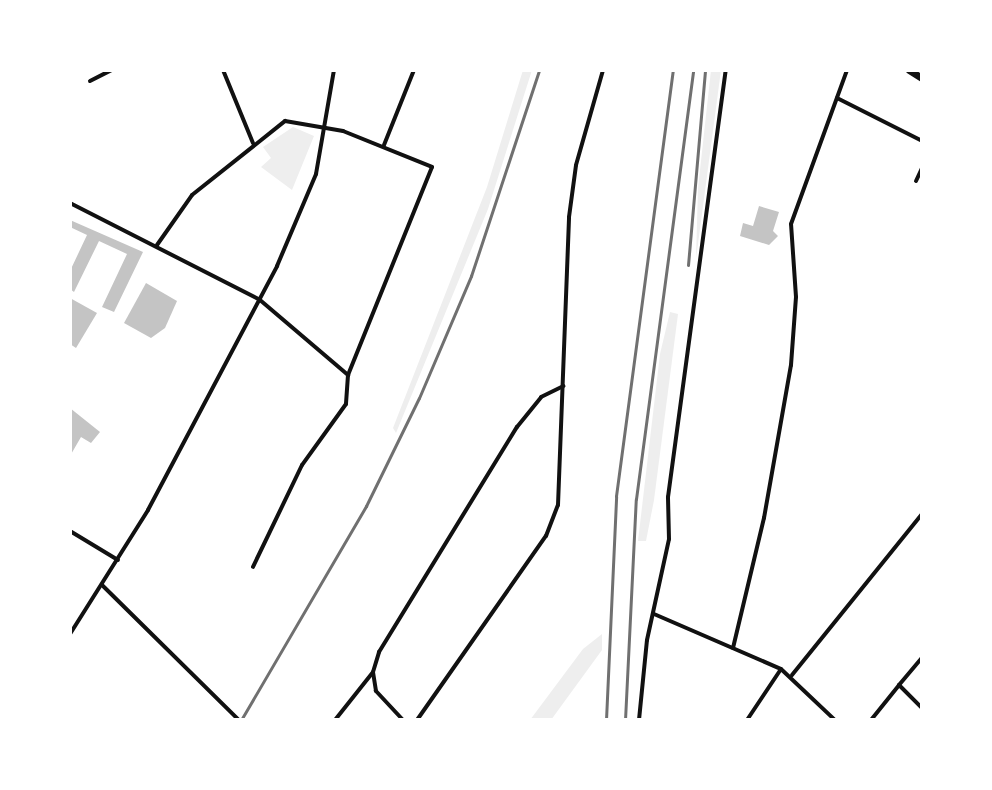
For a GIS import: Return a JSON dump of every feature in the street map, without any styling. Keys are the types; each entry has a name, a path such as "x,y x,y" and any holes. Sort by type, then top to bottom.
{"main road":[{"path":"909,70 922,78"}],"street":[{"path":"90,81 112,70"},
{"path":"223,70 253,143"},
{"path":"70,634 118,560 260,300 316,174 334,70"},
{"path":"384,145 414,70"},
{"path":"417,720 552,522 560,491 569,217 576,165 603,70"},
{"path":"639,720 654,614 669,539 668,497 726,70"},
{"path":"733,648 764,518 791,365 796,297 791,224 847,70"},
{"path":"837,98 922,141"},
{"path":"157,245 192,195 253,143 285,121 324,127 384,145 429,163 432,172 348,375 342,412 302,465 253,567"},
{"path":"916,181 922,168"},
{"path":"70,203 260,300 348,375"},
{"path":"335,720 373,672 379,652 517,427 541,397 564,386"},
{"path":"792,675 922,514"},
{"path":"70,531 118,560"},
{"path":"102,585 239,720"},
{"path":"654,614 792,675 835,720"},
{"path":"871,720 922,658"},
{"path":"747,720 781,669"},
{"path":"373,672 381,699 403,720"},
{"path":"899,685 922,708"}],"shaded area":[{"path":"523,70 532,70 488,209 396,433 393,428 487,187"},
{"path":"711,70 721,70 696,259 698,188"},
{"path":"293,127 314,136 292,190 261,167 271,158 263,147"},
{"path":"670,312 678,314 654,500 646,541 638,541 660,354"},
{"path":"602,634 602,650 551,720 530,720 583,649"}],"building":[{"path":"759,206 779,212 773,231 778,236 769,245 740,236 743,223 753,226"},
{"path":"70,220 143,252 114,312 102,307 127,254 99,241 74,292 70,289 70,271 87,235 70,227"},
{"path":"146,283 177,301 165,328 151,338 124,323"},
{"path":"70,298 97,313 76,348 70,344"},
{"path":"70,408 100,432 91,443 81,437 70,456"}],"railway":[{"path":"241,720 366,506 419,398 471,276 539,70"},
{"path":"606,720 616,496 673,70"},
{"path":"625,720 636,499 693,70"},
{"path":"688,265 705,70"}]}
